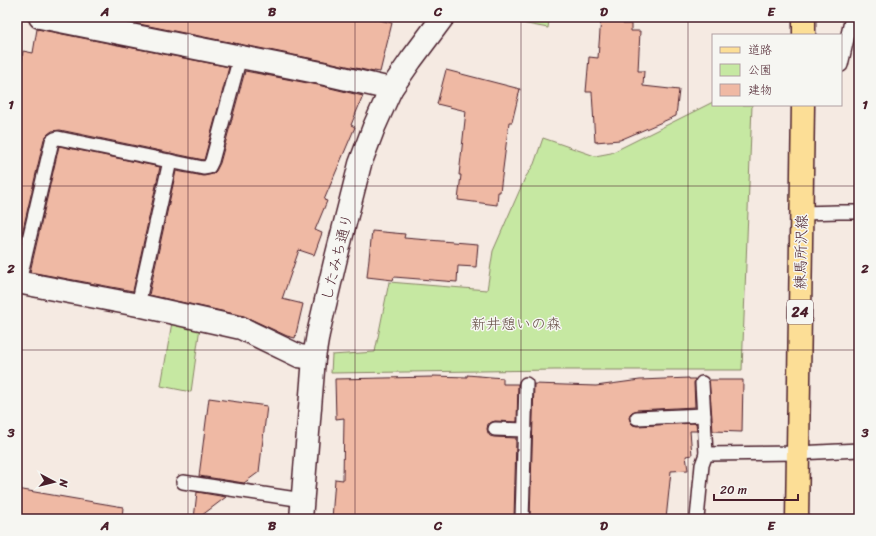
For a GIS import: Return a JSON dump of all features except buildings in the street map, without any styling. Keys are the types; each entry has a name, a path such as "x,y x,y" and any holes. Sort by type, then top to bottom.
{"main road":[{"path":"804,17 804,34"},
{"name":"練馬所沢線","path":"797,519 803,106"}],"street":[{"path":"40,17 321,73 391,89"},
{"name":"したみち通り","path":"302,509 314,358 318,334 360,164 391,89 443,17"},
{"path":"18,282 138,305 241,328 299,356 314,358"}],"lane":[{"path":"842,61 852,17"},
{"path":"18,282 52,142 58,138 203,168 209,166 212,162 240,57"},
{"path":"138,305 170,161"},
{"path":"801,213 859,212"},
{"path":"697,519 702,465 706,454 702,383"},
{"path":"522,519 526,384"},
{"path":"637,418 704,415"},
{"path":"495,429 525,430"},
{"path":"706,454 798,453 859,450"},
{"path":"183,482 302,509"}],"green space":[{"path":"490,17 535,17 549,20 548,28"},
{"name":"新井憩いの森","path":"712,102 712,106 752,106 742,370 555,370 331,373 332,355 375,352 389,282 487,290 493,251 525,178 534,164 543,138 595,156 611,153"},
{"path":"172,322 200,327 191,392 161,386"}]}
